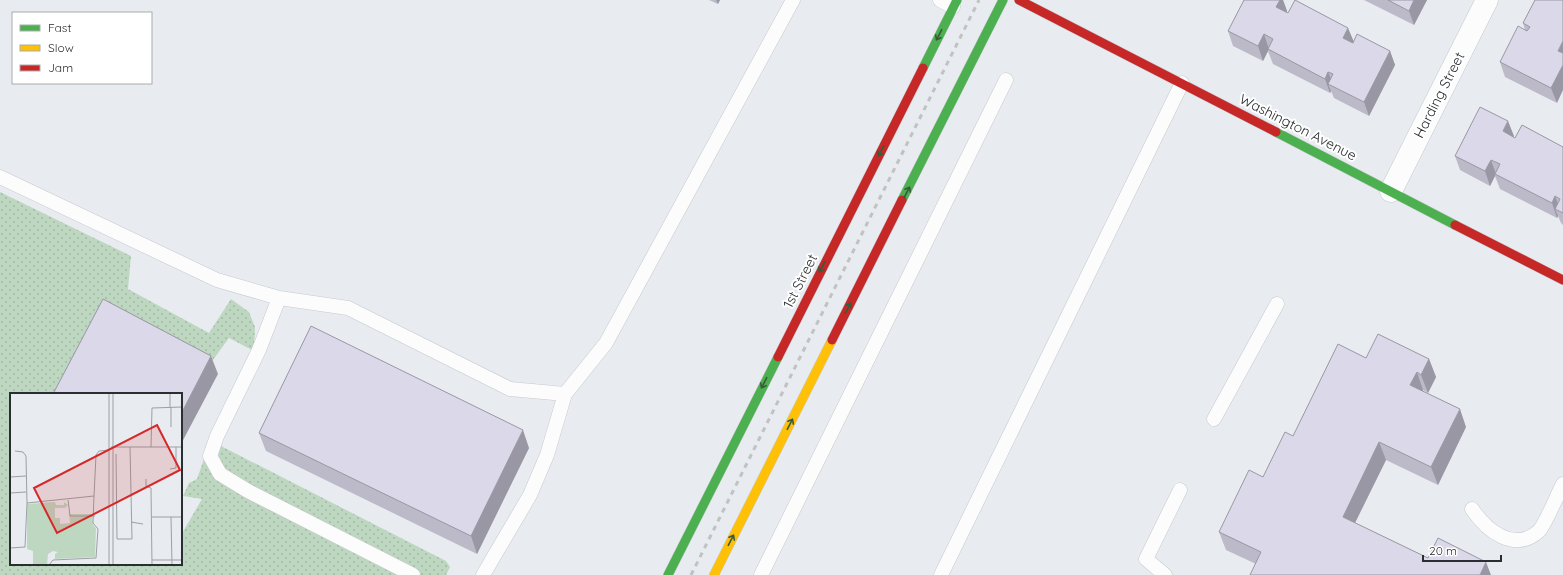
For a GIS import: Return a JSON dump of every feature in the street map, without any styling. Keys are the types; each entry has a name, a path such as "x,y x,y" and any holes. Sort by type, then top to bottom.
{"main road":[{"path":"714,575 1003,0"},
{"name":"Washington Avenue","path":"1019,0 1563,280"},
{"name":"1st Street","path":"668,575 955,3"}],"street":[{"name":"Harding Street","path":"1391,191 1487,0"}],"lane":[{"path":"483,575 530,495 548,455 565,394 606,343 793,0"},
{"path":"940,0 955,3"},
{"path":"761,575 1006,80"},
{"path":"941,575 1182,83"},
{"path":"0,177 218,280 279,298 348,308 510,389 565,394"},
{"path":"279,298 259,350 210,456 220,474 248,491 413,575"},
{"path":"1214,419 1276,304"},
{"path":"1472,509 1480,522 1490,530 1508,539 1526,540 1540,530 1563,484"},
{"path":"1165,575 1146,559 1180,490"}],"green space":[{"path":"0,192 131,256 128,289 209,333 231,299 249,312 255,327 254,351 229,338 207,368 74,393 10,393 10,565 182,565 182,533 202,499 183,496 189,483 197,479 204,459 215,467 221,446 446,561 450,567 446,575 0,575"}],"building":[{"path":"1244,0 1280,0 1276,7 1288,13 1295,0 1348,28 1343,38 1353,43 1357,34 1390,51 1364,102 1328,84 1333,74 1328,72 1325,79 1268,49 1273,39 1264,34 1258,46 1228,31"},
{"path":"1388,0 1414,0 1409,11"},
{"path":"1535,0 1563,0 1563,41 1558,51 1563,53 1563,65 1551,88 1500,62 1518,26 1527,31 1530,27 1523,23"},
{"path":"1480,107 1508,121 1503,131 1515,138 1522,125 1563,147 1563,213 1555,209 1560,199 1555,196 1552,203 1495,174 1500,164 1491,160 1485,171 1455,156"},
{"path":"103,299 211,356 182,412 182,393 54,393"},
{"path":"311,326 523,430 471,536 259,433"},
{"path":"1378,334 1429,359 1421,375 1417,372 1410,385 1460,409 1431,467 1379,442 1343,517 1428,558 1438,538 1486,562 1480,575 1250,575 1261,552 1219,532 1249,470 1263,477 1285,432 1293,436 1338,344 1366,358"}],"railway":[{"path":"691,575 979,0"}],"traffic: fast":[{"path":"923,68 957,0"},
{"path":"902,200 1003,0"},
{"path":"1276,132 1455,225"},
{"path":"668,575 778,357"}],"traffic: slow":[{"path":"714,575 832,340"}],"traffic: jam":[{"path":"1019,0 1276,132"},
{"path":"778,357 923,68"},
{"path":"832,340 902,200"},
{"path":"1455,225 1563,280"}]}
